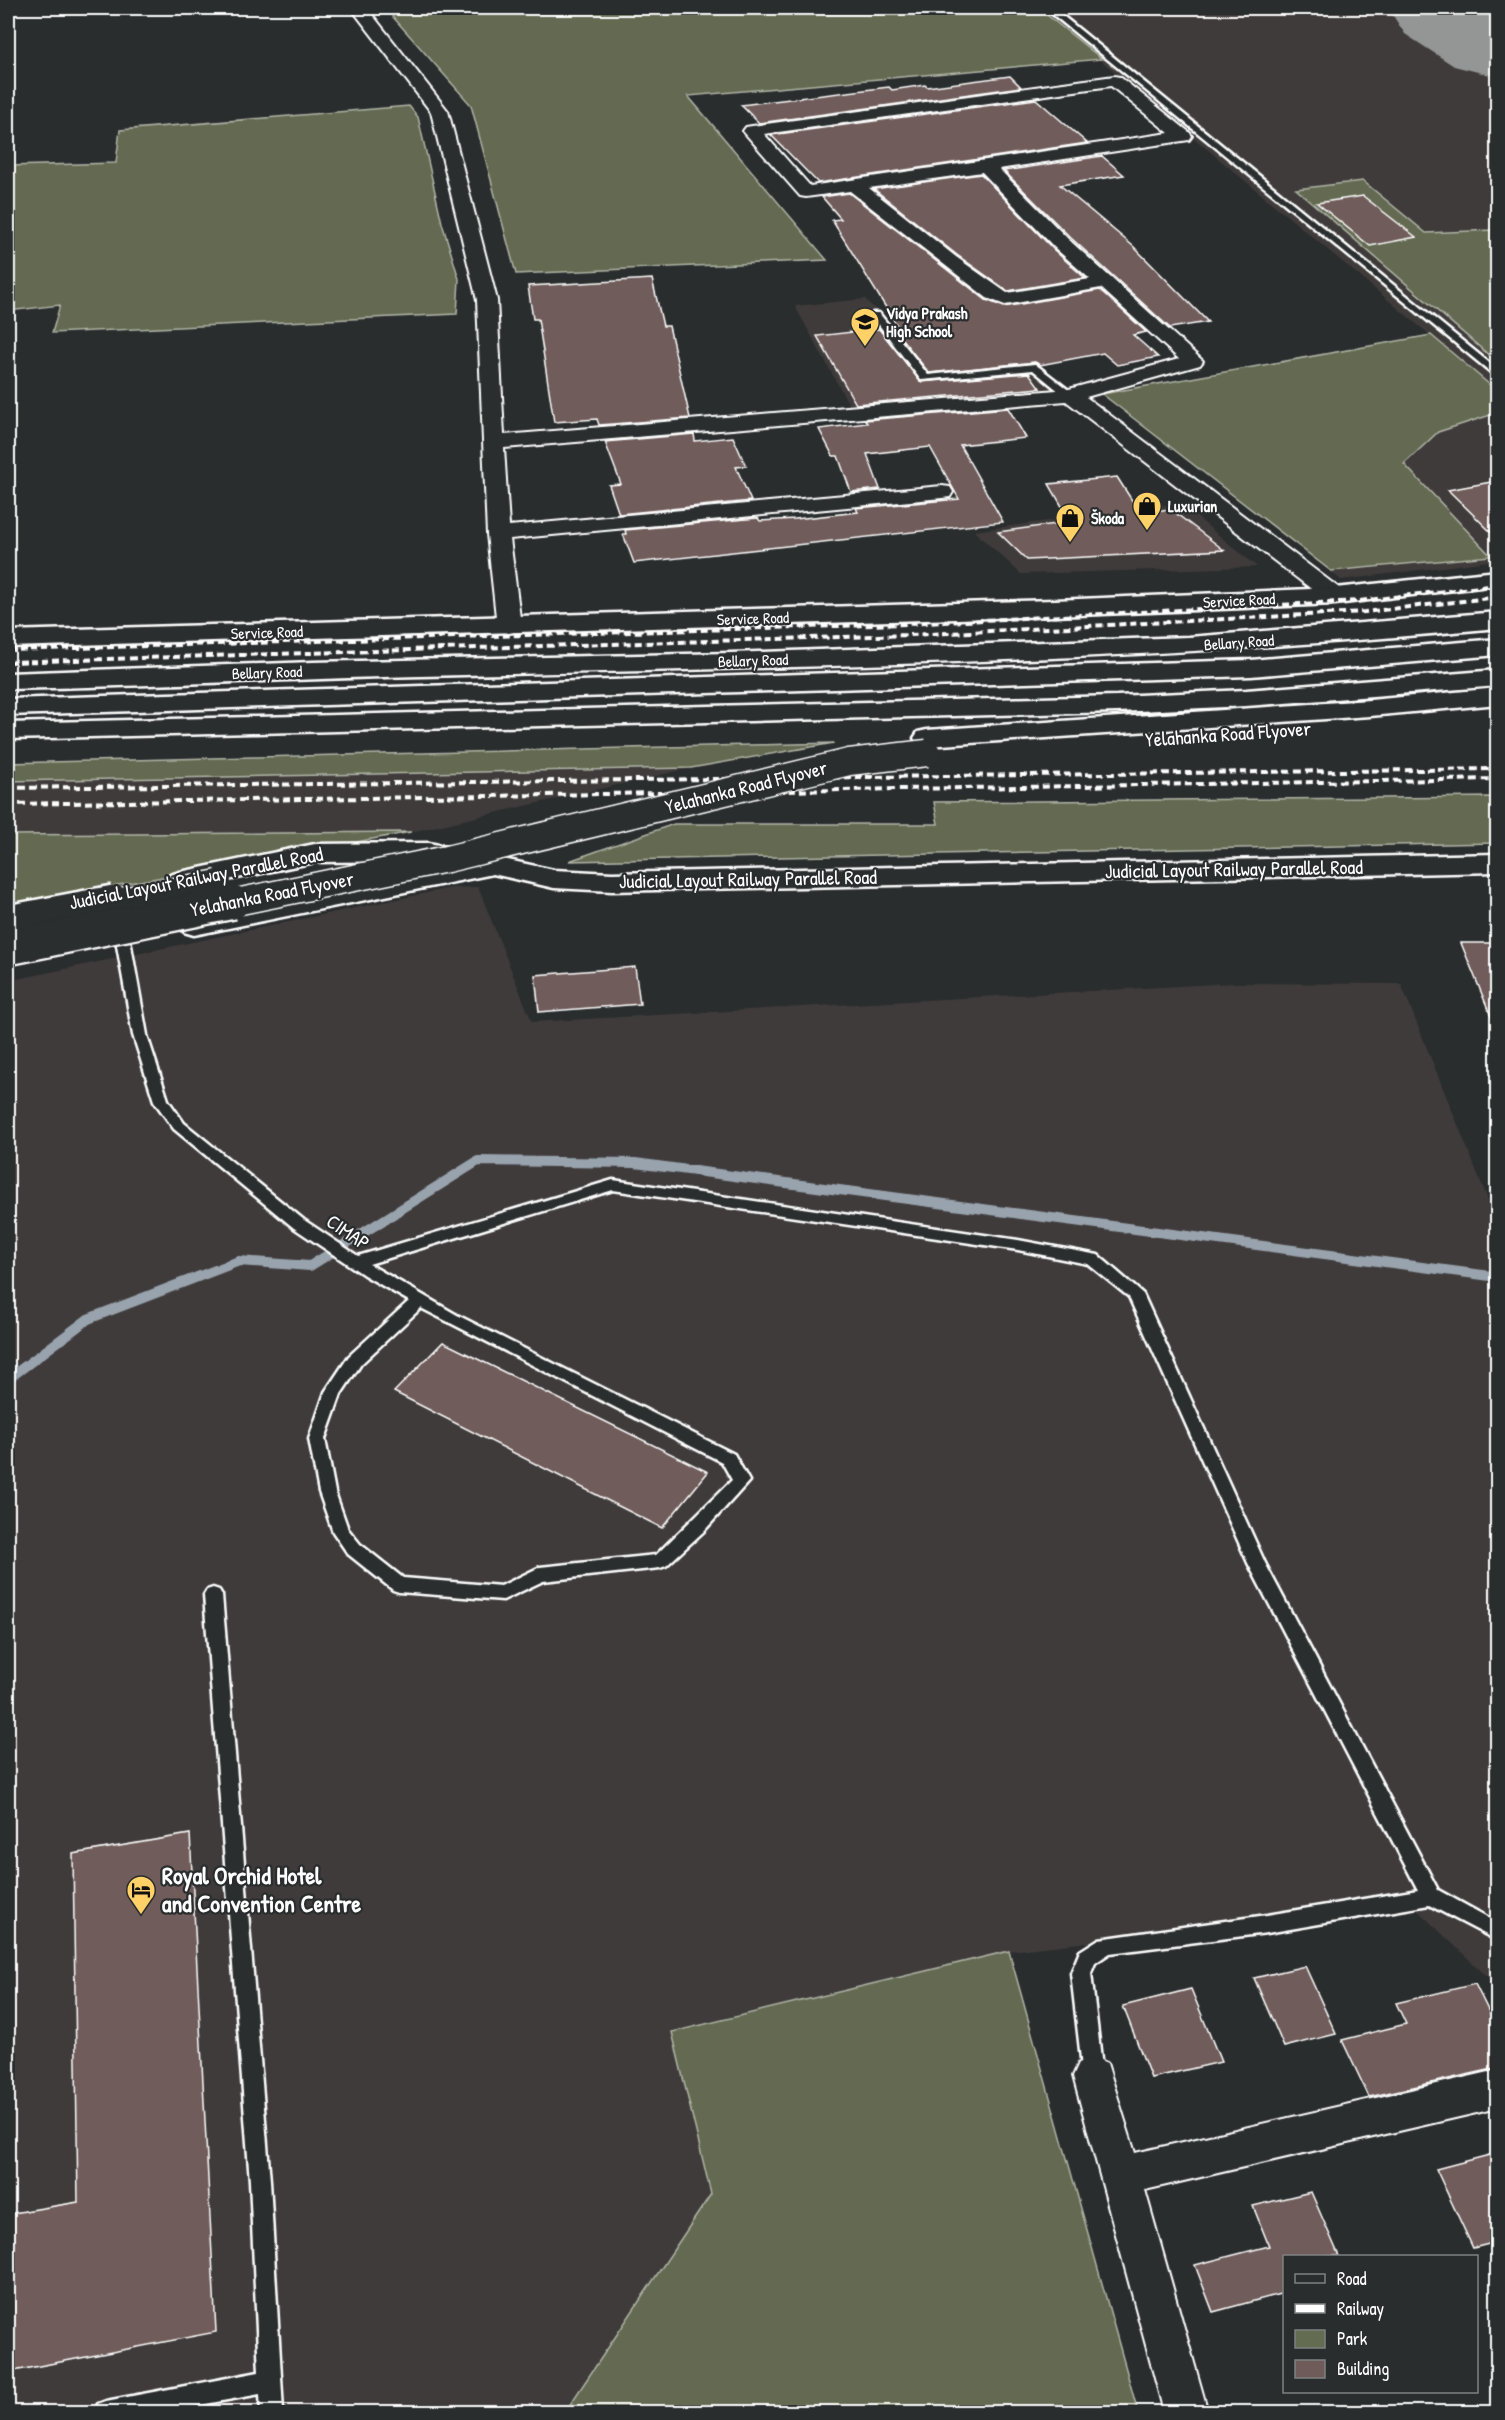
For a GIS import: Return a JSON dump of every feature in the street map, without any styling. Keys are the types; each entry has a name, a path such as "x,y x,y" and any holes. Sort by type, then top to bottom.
{"main road":[{"name":"Service Road","path":"13,641 1055,608 1335,596 1497,578"},
{"name":"Bellary Road","path":"8,681 313,670 731,661 1190,645 1384,632 1497,620"},
{"name":"Bellary Road","path":"8,707 1251,668 1497,647"},
{"path":"8,731 1118,704 1246,698 1497,678"},
{"name":"Yelahanka Road Flyover","path":"8,948 447,859 849,762 927,746 1497,696"},
{"name":"Yelahanka Road Flyover","path":"8,922 433,842 840,750 1497,717"},
{"name":"Judicial Layout Railway Parallel Road","path":"8,914 315,853 429,852 554,879 612,882 1497,863"},
{"path":"8,964 495,867"}],"street":[{"path":"359,8 439,111 487,300 498,534 509,626"},
{"path":"1114,81 1183,136 986,166 806,192 752,131 1114,81"},
{"path":"495,442 1070,395 1193,361 1062,244 986,166"},
{"path":"854,185 949,261 994,294 1005,299 1105,282"},
{"path":"1070,395 1335,596"},
{"path":"498,534 942,492"},
{"path":"1093,2076 1186,2412"},
{"path":"1121,2176 1497,2089"}],"lane":[{"path":"8,8 17,8"},
{"path":"1049,8 1497,375"},
{"path":"876,315 925,378 1035,367 1070,395"},
{"name":"CIMAP","path":"115,893 140,1035 161,1101 179,1126 299,1224 357,1262 451,1319 598,1390 728,1458 741,1481 698,1526 660,1561 540,1574 503,1593 399,1585 354,1549 341,1532 327,1492 317,1439 333,1392 355,1360 419,1301"},
{"path":"357,1262 613,1185 1018,1245 1093,1259 1135,1294 1157,1347 1257,1563 1431,1896 1497,1933"},
{"path":"213,1595 260,2181 272,2412"},
{"path":"1093,2076 1081,1973 1087,1957 1106,1945 1267,1924 1431,1896"},
{"path":"106,2412 270,2381"}],"shaded area":[{"path":"1038,8 1497,8 1497,560 1341,580 1102,394 1430,335"},
{"name":"Vidya Prakash High School","path":"865,299 938,374 1023,362 1056,392 852,410 795,306"},
{"path":"1180,503 1257,567 1021,574 974,531"},
{"path":"691,768 411,832 8,835 8,779"},
{"path":"478,887 532,1022 1234,983 1401,984 1497,1222 1497,1986 1412,1905 1009,1951 672,2031 711,2194 565,2412 8,2412 8,981 450,888"}],"green space":[{"path":"385,8 1038,8 1102,59 688,96 827,260 516,274 471,105"},
{"path":"409,106 418,117 442,223 459,279 457,314 52,333 60,305 8,311 8,166 116,163 120,130"},
{"path":"1363,181 1426,233 1494,230 1497,233 1497,362 1296,189"},
{"path":"1431,335 1497,391 1497,413 1438,432 1404,464 1491,556 1331,571 1102,394"},
{"path":"834,743 691,768 8,781 8,763"},
{"path":"1497,797 1497,843 569,861 674,824 938,824 934,802"},
{"path":"411,832 8,905 8,835"},
{"path":"1009,1951 1138,2412 565,2412 711,2194 672,2032"}],"building":[{"path":"1010,76 1021,87 759,123 741,105 889,87 892,90 925,85 927,87"},
{"path":"1036,99 1087,143 818,183 771,135"},
{"path":"1102,156 1124,175 1060,185 1133,246 1208,322 1170,328 1071,238 1004,171"},
{"path":"981,174 1054,250 1085,278 1008,291 957,255 874,189"},
{"path":"849,193 986,300 1004,307 1100,290 1146,332 1133,335 1158,357 1117,365 1103,353 1040,365 1035,362 929,373 893,328 898,327 832,220 841,219 822,197"},
{"path":"1363,196 1416,237 1370,246 1317,203"},
{"path":"652,279 663,326 669,326 690,418 599,425 597,419 554,422 538,319 533,319 528,286"},
{"path":"879,329 921,382 1029,373 1040,388 856,404 817,336"},
{"path":"1008,408 1026,438 960,445 1003,522 634,563 623,534 626,534 625,530 758,518 760,521 795,519 858,512 856,508 959,499 930,447 867,454 880,489 851,492 838,456 833,456 819,429 867,423 865,420"},
{"path":"694,434 695,441 733,437 746,466 736,467 751,501 619,514 609,485 621,484 605,442"},
{"path":"1117,477 1140,513 1170,509 1224,550 1027,560 998,532 1071,522 1049,484"},
{"path":"1497,481 1497,538 1448,490"},
{"path":"1461,943 1497,943 1497,1026 1495,1026"},
{"path":"635,967 640,1004 539,1012 535,975"},
{"path":"443,1342 708,1472 662,1528 394,1392"},
{"path":"190,1834 216,2332 8,2372 8,2214 78,2202 73,1854"},
{"path":"1305,1966 1336,2034 1284,2047 1254,1978"},
{"path":"1475,1984 1497,2028 1497,2068 1369,2097 1342,2040 1406,2024 1396,2003"},
{"path":"1191,1989 1221,2062 1151,2078 1123,2006"},
{"path":"1497,2153 1497,2242 1473,2248 1436,2169"},
{"path":"1311,2192 1339,2255 1283,2255 1283,2293 1213,2312 1195,2265 1269,2246 1253,2206"}],"waterway":[{"path":"8,1379 88,1319 239,1261 310,1266 478,1161 635,1163 1498,1277"}],"runway":[{"path":"1448,8 1498,40"}],"railway":[{"path":"8,650 905,624 1359,601 1498,585"},
{"path":"8,662 910,635 1365,612 1498,597"},
{"path":"8,788 1498,769"},
{"path":"8,804 1498,779"}],"place":[{"name":"Vidya Prakash High School","path":"865,348"},
{"name":"Luxurian","path":"1147,532"},
{"name":"Škoda","path":"1070,544"},
{"name":"Royal Orchid Hotel and Convention Centre","path":"141,1916"}]}
